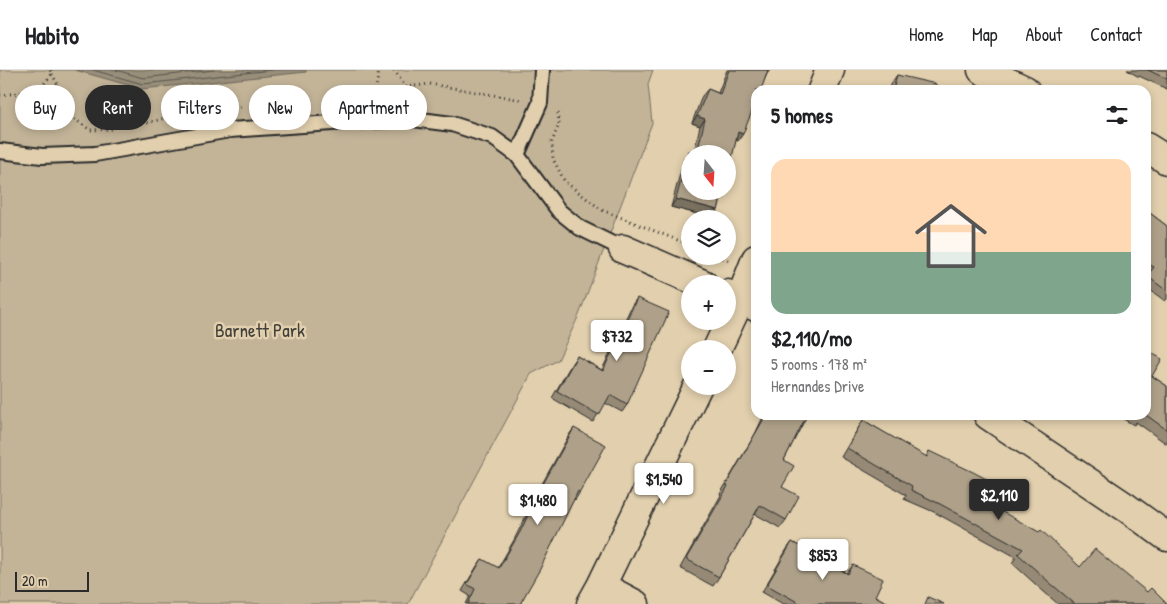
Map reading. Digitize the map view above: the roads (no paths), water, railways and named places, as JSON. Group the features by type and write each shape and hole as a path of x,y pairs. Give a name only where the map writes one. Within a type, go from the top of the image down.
{"street":[{"path":"824,85 830,70"},
{"path":"982,70 1014,85"},
{"path":"1151,150 1167,160"},
{"path":"623,249 682,275"},
{"path":"721,340 741,300 751,273"},
{"path":"635,604 596,595 694,395"},
{"path":"995,420 1167,537"}],"lane":[{"path":"518,155 540,103 542,70"},
{"path":"0,151 42,156 95,154 230,130 413,119 452,124 492,137 518,155 559,211 580,228 623,249"}],"water":[{"path":"75,70 306,70 306,72 181,85 161,85 161,87 151,88 151,85 128,85"}],"park label":[{"name":"Barnett Park","path":"260,330"}]}
